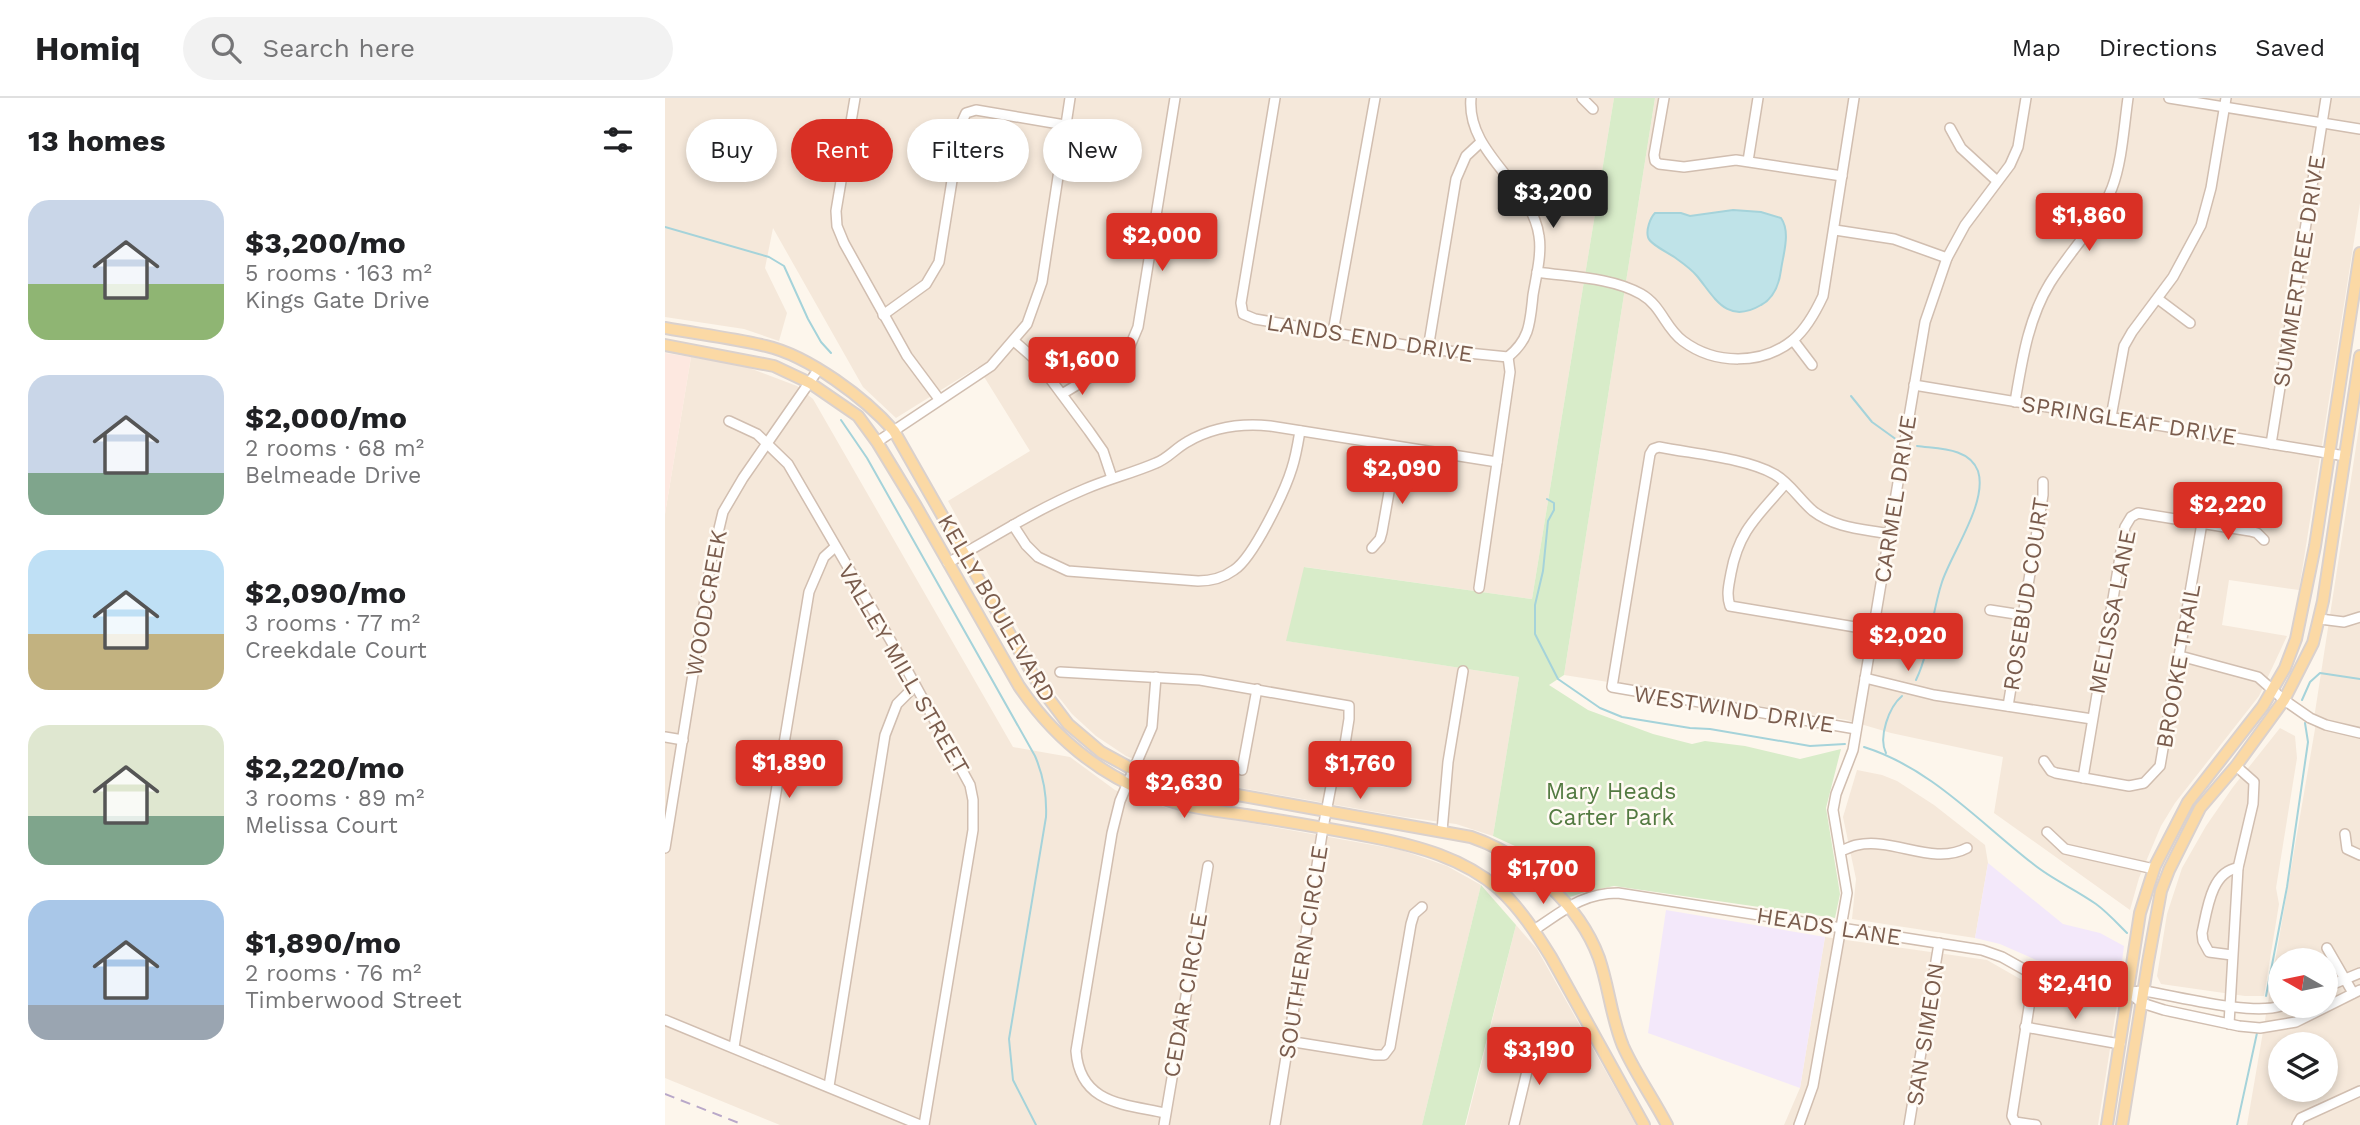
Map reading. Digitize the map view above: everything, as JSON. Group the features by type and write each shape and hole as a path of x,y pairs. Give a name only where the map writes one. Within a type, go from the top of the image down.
{"main road":[{"path":"2107,1125 2140,914 2154,869 2188,802 2250,724 2285,668 2302,615 2360,253"},
{"name":"KELLY BOULEVARD","path":"665,328 783,351 863,400 894,431 1040,687 1068,724 1101,752 1134,770 1185,788 1471,837 1504,850 1535,873 1569,906 1599,957 1613,1018 1623,1046 1664,1120"},
{"name":"KELLY BOULEVARD","path":"665,345 767,364 787,371 810,383 858,416 877,442 1035,709 1069,745 1127,784 1181,804 1418,847 1462,864 1499,889 1534,930 1644,1125"},
{"path":"2122,1125 2161,891 2169,870 2200,808 2237,765 2284,700 2302,667 2320,619 2359,366"}],"street":[{"path":"855,98 837,226 915,370 939,399"},
{"path":"1066,119 1070,98"},
{"path":"1062,394 1120,359 1131,346 1138,327 1175,98"},
{"name":"LANDS END DRIVE","path":"1276,98 1241,303 1243,314 1255,320 1428,349 1508,357"},
{"path":"1333,332 1375,98"},
{"path":"1471,98 1473,123 1481,142 1512,182 1535,220 1540,237 1528,331 1521,346 1508,357 1510,372 1479,588"},
{"path":"1582,98 1593,109"},
{"path":"1664,98 1654,155 1660,164 1684,167 1725,160 1748,161 1842,176"},
{"path":"1748,161 1758,98"},
{"path":"1537,272 1613,283 1639,293 1655,303 1668,325 1682,341 1718,357 1757,358 1793,340 1816,310 1823,296 1854,98"},
{"name":"CARMEL DRIVE","path":"1799,1125 1813,1086 1846,893 1833,810 1836,794 1853,750 1925,322 1947,258 1965,225 2010,164 2018,147 2027,98"},
{"path":"2015,402 2023,354 2035,312 2069,253 2094,224 2111,190 2128,98"},
{"path":"2169,98 2226,103 2360,129"},
{"name":"SUMMERTREE DRIVE","path":"2271,444 2326,98"},
{"path":"2111,417 2124,346 2173,277 2201,225 2211,188 2226,103"},
{"path":"883,315 926,284 939,262 961,124 966,113 976,110 1043,121"},
{"path":"1950,128 1961,148 1997,181"},
{"path":"1428,349 1456,179 1466,156 1481,142"},
{"path":"877,442 991,366 1027,324 1042,282 1057,182"},
{"path":"1835,230 1894,239 1947,258"},
{"path":"2158,299 2190,323"},
{"path":"1793,340 1812,365"},
{"path":"1014,341 1037,361 1103,451 1112,478"},
{"path":"2342,366 2359,366"},
{"name":"WOODCREEK","path":"665,848 717,533 723,512 733,493 818,370"},
{"name":"SPRINGLEAF DRIVE","path":"1914,385 2345,456"},
{"name":"VALLEY MILL STREET","path":"729,421 748,428 769,443 788,464 964,773 973,800 974,816 922,1125"},
{"path":"948,563 1013,525 1074,494 1159,463 1185,443 1221,428 1254,425 1497,462"},
{"path":"1013,525 1038,557 1068,572 1198,581 1215,579 1236,569 1249,554 1284,489 1292,468 1300,431"},
{"path":"1371,548 1380,539 1382,532 1397,447"},
{"name":"WESTWIND DRIVE","path":"1785,484 1778,475 1756,466 1659,447 1653,449 1647,468 1612,687 1856,729"},
{"name":"ROSEBUD COURT","path":"2008,706 2043,482"},
{"path":"1873,629 1730,606 1727,597 1735,549 1744,533 1785,484 1824,518 1838,525 1889,534"},
{"name":"MELISSA LANE","path":"2083,778 2127,523 2138,513 2202,523"},
{"path":"2202,523 2250,531 2257,533 2264,540"},
{"name":"BROOKE TRAIL","path":"2083,778 2125,786 2144,783 2153,776 2159,766 2202,523"},
{"path":"734,1047 809,592 824,557 835,547"},
{"path":"1990,610 2022,615"},
{"path":"2320,619 2344,622 2360,617"},
{"path":"2180,656 2258,677 2310,718 2360,733"},
{"path":"1442,831 1448,762 1463,671"},
{"path":"1060,672 1200,680 1257,689 1242,770"},
{"path":"1156,677 1152,727 1127,784 1112,833 1076,1042 1077,1060 1085,1083 1103,1098 1165,1113"},
{"path":"1865,678 1934,695 2092,719"},
{"path":"829,1087 885,735 897,704 915,686"},
{"name":"SOUTHERN CIRCLE","path":"1257,689 1349,706 1345,744 1333,776 1326,811 1275,1125"},
{"path":"665,737 683,740"},
{"path":"2044,761 2050,771 2083,778"},
{"path":"2229,1024 2238,868 2253,804 2254,782 2237,765"},
{"path":"2047,832 2065,849 2154,869"},
{"path":"2345,834 2347,849 2360,855"},
{"path":"1841,851 1857,845 1870,845 1946,855 1967,848"},
{"name":"CEDAR CIRCLE","path":"1164,1125 1208,866"},
{"path":"2232,955 2209,952 2202,933 2217,883 2222,874 2238,868"},
{"name":"HEADS LANE","path":"1534,930 1569,906 1599,893 1618,893 1982,950 2034,975 2128,992"},
{"path":"1288,1041 1384,1055 1390,1047 1411,924 1414,914 1422,907"},
{"name":"SAN SIMEON","path":"1909,1125 1939,943"},
{"path":"2128,992 2142,1003 2229,1024 2278,1027 2315,1014 2357,991 2344,979 2338,968"},
{"path":"2338,982 2360,973"},
{"path":"2034,975 2012,1116 2015,1122 2036,1125"},
{"path":"2128,992 2144,990 2231,1006 2268,1008"},
{"path":"665,1020 922,1125"},
{"path":"2025,1027 2120,1044"},
{"path":"1514,1125 1534,1042"},
{"path":"2297,1125 2301,1118 2360,1091"},
{"path":"1644,1125 1664,1120"}],"shaded area":[{"path":"665,98 1614,98 1532,599 1305,567 1287,641 1519,677 1493,836 1456,824 1184,778 1126,756 1096,736 1072,714 1050,686 948,501 1030,451 978,367 896,418 863,387 773,228 765,268 787,313 779,341 744,329 665,317"},
{"path":"1655,98 2360,98 2360,203 2299,590 2229,580 2222,625 2287,636 2259,696 2175,803 2161,826 2139,878 2130,910 1994,813 2003,757 1891,733 1847,720 1564,675"},
{"path":"665,353 691,357 665,514"},
{"path":"691,357 744,366 797,386 813,399 1013,747 1070,757 1115,790 1167,808 1401,850 1447,866 1481,885 1422,1125 780,1125 665,1078 665,514"},
{"path":"2360,421 2360,1125 2247,1125 2268,1003 2268,1018 2338,1018 2338,948 2277,948 2315,729 2315,712"},
{"path":"2280,728 2295,736 2297,758 2276,888 2279,904 2272,948 2268,948 2264,996 2245,996 2161,984 2157,976 2167,914 2182,868 2233,787"},
{"path":"1857,770 1897,781 1934,805 1985,845 1988,863 1975,938 1852,919 1856,879 1843,817"},
{"path":"1988,863 2063,924 2100,933 2124,946 2120,977 2036,960 2000,944 1975,938"},
{"path":"1666,910 1825,937 1800,1088 1648,1033"},
{"path":"1516,925 1537,949 1636,1125 1466,1125"},
{"path":"1825,937 1987,960 2022,980 2118,998 2098,1125 1784,1125 1800,1088"}],"green space":[{"name":"Mary Heads Carter Park","path":"1614,98 1655,98 1564,675 1549,685 1588,710 1653,734 1692,744 1705,741 1745,746 1800,759 1841,749 1826,808 1840,894 1835,918 1614,886 1567,898 1520,859 1521,852 1515,846 1493,836 1519,677 1286,641 1304,567 1532,599"},
{"path":"1481,885 1516,925 1465,1125 1422,1125"}],"water":[{"path":"1733,210 1761,212 1781,218 1786,237 1780,276 1773,295 1761,305 1739,312 1716,300 1693,272 1652,243 1648,234 1649,224 1655,213 1681,213 1690,216"}],"waterway":[{"path":"665,227 769,257 784,266 808,319 821,342 831,353"},
{"path":"1851,396 1872,422 1897,440"},
{"path":"841,420 867,458 1041,771 1046,817 1009,1039 1013,1080 1036,1125"},
{"path":"1916,680 1925,656 1942,582 1974,512 1980,483 1978,471 1967,457 1943,449 1917,446"},
{"path":"1547,499 1554,503 1554,510 1548,521 1543,571 1535,605 1535,634 1558,679 1600,708 1622,717 1810,746 1845,744"},
{"path":"2302,700 2310,682 2320,673 2360,679"},
{"path":"1886,753 1883,739 1886,723 1893,707 1902,696"},
{"path":"2266,996 2287,887 2308,742 2305,723"},
{"path":"1864,747 1888,756 1932,782 2039,869 2100,907 2127,933"},
{"path":"2237,1125 2257,1033"}],"railway":[{"path":"665,1094 744,1125"}]}
